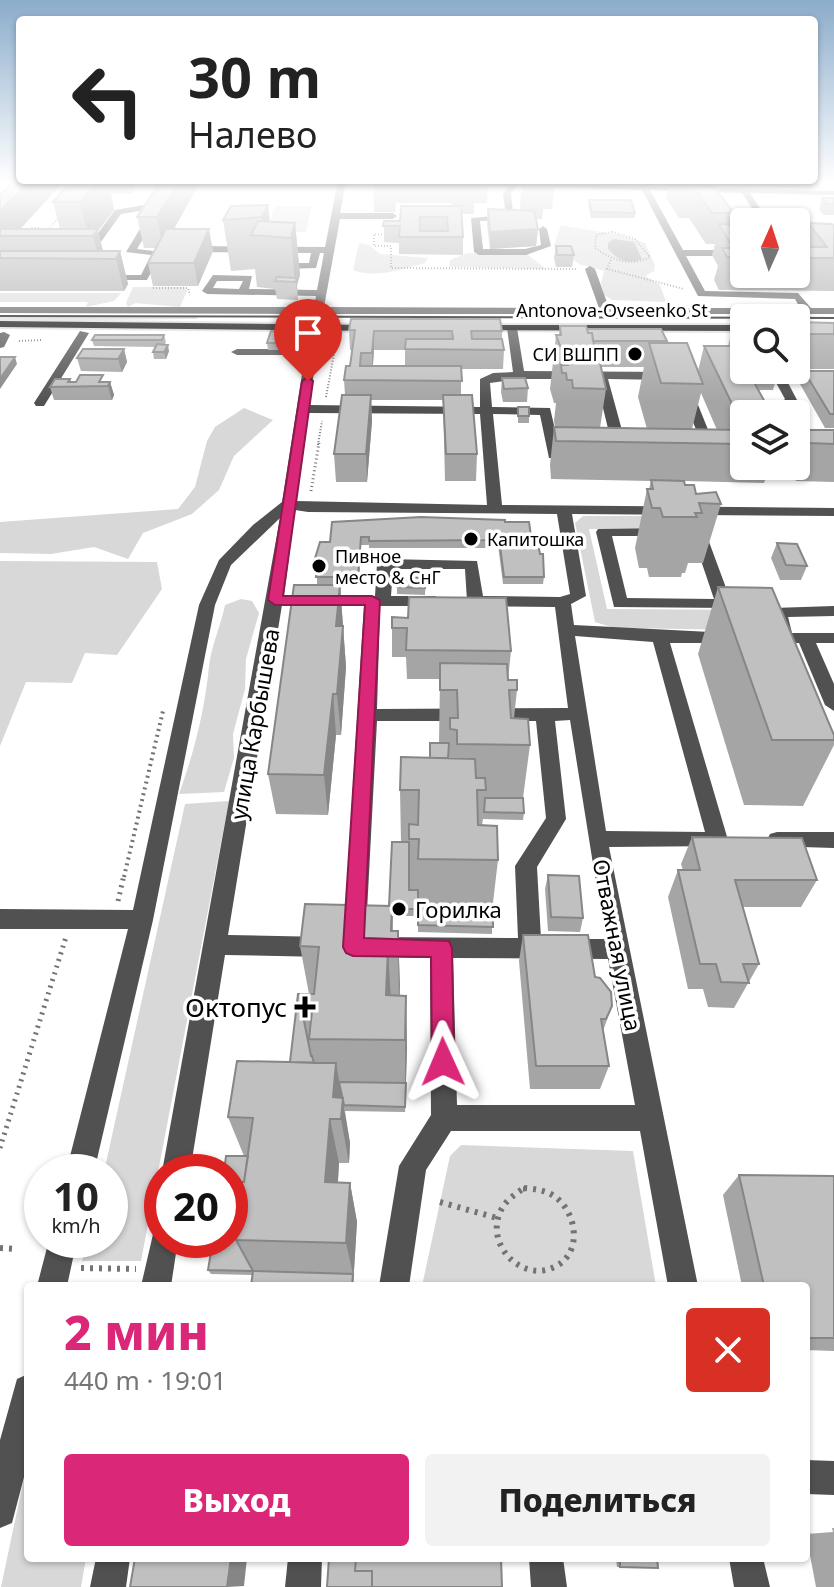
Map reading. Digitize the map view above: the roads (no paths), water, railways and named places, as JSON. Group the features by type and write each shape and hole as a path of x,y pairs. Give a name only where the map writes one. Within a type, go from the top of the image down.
{"main road":[{"path":"1,335 145,328"},
{"path":"1,335 145,328 388,328"},
{"name":"Antonova-Ovseenko St","path":"465,328 730,328"}],"street":[{"path":"96,278 144,278 155,255"},
{"path":"223,255 207,291 321,293"},
{"path":"285,255 282,266 313,266"},
{"path":"306,292 319,255"},
{"name":"улица Карбышева","path":"179,1154 275,600 299,506 305,409 321,293 322,255"},
{"path":"681,255 702,294 798,296 803,304"},
{"path":"590,269 605,310"},
{"path":"407,310 408,296"},
{"path":"0,310 730,310"},
{"path":"829,311 834,326"},
{"path":"512,328 519,375"},
{"path":"40,403 84,333"},
{"path":"237,352 311,352"},
{"path":"469,382 519,375 544,393 554,455 586,455"},
{"path":"305,409 486,410 601,376 680,376 703,432"},
{"path":"601,376 619,445"},
{"path":"722,376 730,376"},
{"path":"810,376 834,376"},
{"path":"484,382 495,510"},
{"path":"602,456 633,456"},
{"path":"84,1154 142,920 207,605 224,563 258,528 299,506 832,516"},
{"path":"275,600 562,602 578,596 564,511"},
{"path":"691,512 699,532 724,604 620,603 603,532 699,532"},
{"path":"353,947 368,715 378,600 385,564 472,564 475,601"},
{"name":"Отважная улица","path":"562,602 597,839 682,1282"},
{"path":"788,646 779,612 834,611"},
{"path":"566,630 788,646 805,638 834,638"},
{"path":"597,839 725,840 660,637"},
{"path":"805,638 834,705"},
{"path":"530,948 526,866 556,819 545,714"},
{"path":"368,715 578,714"},
{"path":"762,840 834,840"},
{"path":"0,919 142,920"},
{"path":"217,945 620,949"},
{"path":"395,1282 413,1166 444,1118 441,948"},
{"path":"444,1118 651,1118"},
{"path":"53,1282 59,1258"},
{"path":"147,1278 156,1258"},
{"path":"0,1511 24,1407"},
{"path":"810,1477 834,1478"},
{"path":"108,1587 112,1562"},
{"path":"303,1587 305,1562"},
{"path":"546,1562 549,1587"},
{"path":"747,1562 752,1587"}],"tram line":[{"path":"0,316 834,318"}],"place":[{"name":"СИ ВШПП","path":"635,354"},
{"name":"Капитошка","path":"471,539"},
{"name":"Пивное место & СнГ","path":"319,566"},
{"name":"Горилка","path":"399,909"},
{"name":"Октопус","path":"305,1007"}]}
